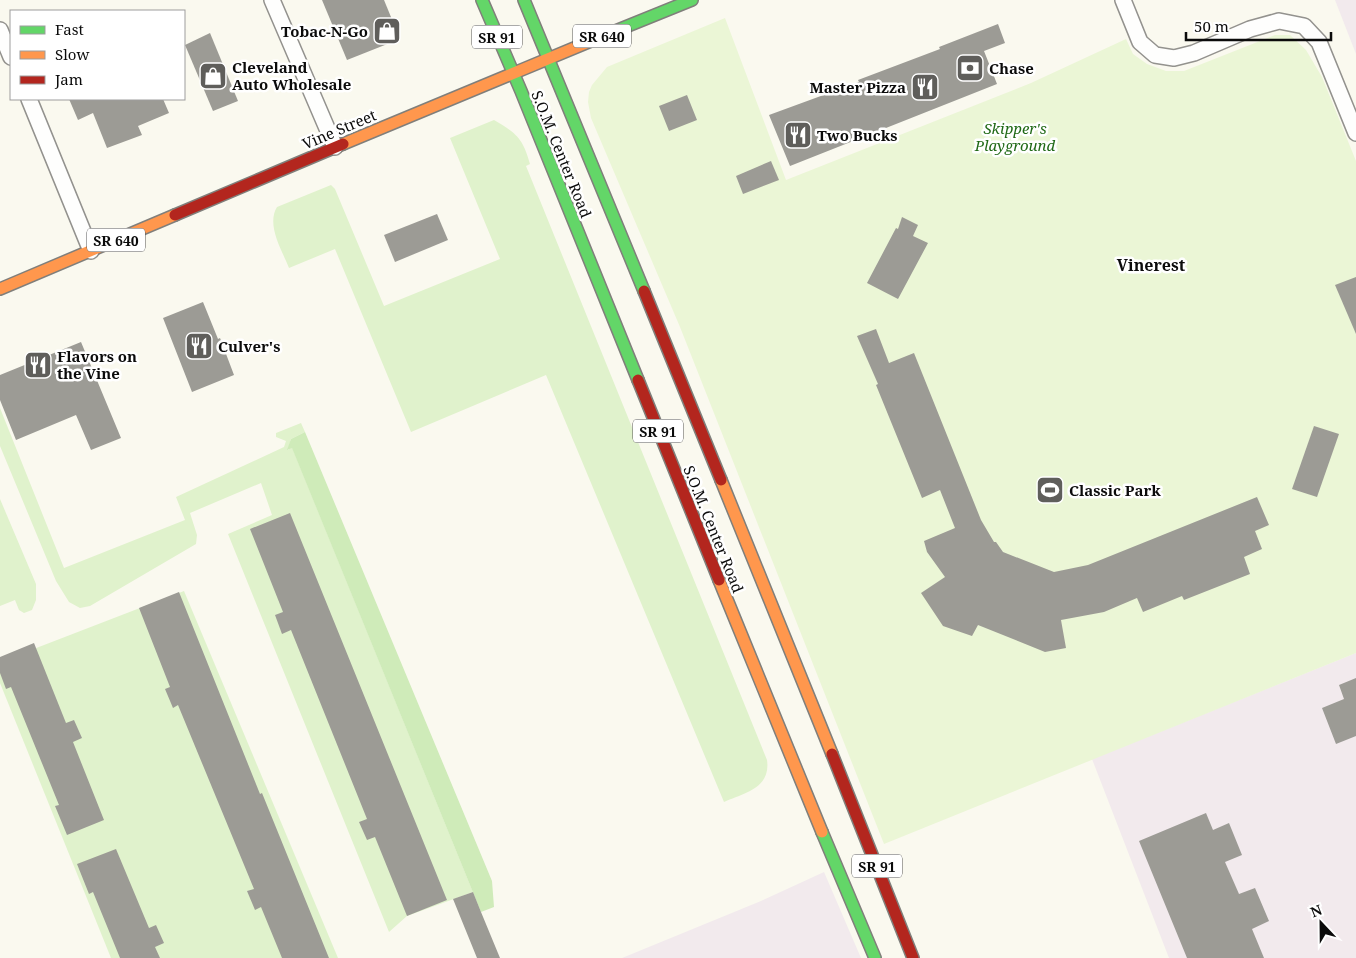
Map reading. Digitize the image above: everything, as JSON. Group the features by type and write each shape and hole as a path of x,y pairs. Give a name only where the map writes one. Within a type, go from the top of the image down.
{"main road":[{"name":"S.O.M. Center Road","path":"482,0 804,789 875,958"},
{"name":"S.O.M. Center Road","path":"524,0 792,652 913,958"},
{"name":"Vine Street","path":"0,288 548,58 692,0"}],"street":[{"path":"272,0 335,147"},
{"path":"1123,0 1140,42 1155,55 1174,58 1194,53 1250,29 1279,21 1304,26 1319,42 1356,133"},
{"path":"0,30 10,55"},
{"path":"29,100 91,251"}],"shaded area":[{"path":"1335,0 1356,0 1356,54"},
{"path":"1356,653 1356,958 1169,958 1092,759"},
{"path":"824,872 861,958 622,958 761,901"}],"green space":[{"name":"Classic Park","path":"725,18 786,180 1031,83 1126,39 1133,54 1147,64 1166,71 1184,71 1275,35 1290,35 1306,50 1322,77 1356,161 1356,653 884,844 680,327 591,118 588,102 589,92 592,85 607,67"},
{"path":"494,120 518,137 525,148 530,164 526,166 767,760 765,777 761,783 748,792 724,802 546,375 411,432 335,249 289,268 276,238 273,222 277,207 331,185 335,189 384,306 500,259 450,138"},
{"path":"0,408 64,568 185,520 176,497 284,447 286,441 276,437 276,433 301,423 305,432 291,439 288,450 292,447 473,892 407,916 389,932 228,534 272,515 261,483 190,513 197,535 196,544 90,606 80,608 69,602 56,581 0,446"},
{"path":"305,432 492,881 494,907 481,912 292,448 287,450 291,439"},
{"path":"0,499 36,584 36,600 32,610 24,613 19,610 15,600 0,606"},
{"path":"184,591 338,958 111,958 0,683 0,662"}],"building":[{"path":"322,0 384,0 400,39 347,60"},
{"path":"998,24 1005,43 984,51 997,84 790,166 769,115 859,82 858,80 940,49 939,47"},
{"path":"210,33 238,101 213,111 185,45"},
{"path":"687,95 697,120 669,131 659,106"},
{"path":"69,100 163,100 169,113 138,126 142,135 107,148 93,113 78,120"},
{"path":"771,161 779,180 743,194 736,176"},
{"path":"437,214 448,240 395,262 384,235"},
{"path":"902,217 918,225 913,236 928,243 898,299 867,283 896,228 898,229"},
{"path":"1356,277 1356,334 1335,285"},
{"name":"Culver's","path":"203,302 218,339 220,338 234,375 192,392 163,318"},
{"path":"876,329 889,363 914,353 981,520 994,542 1003,552 1054,572 1088,565 1257,497 1269,525 1255,531 1262,549 1244,557 1250,574 1184,600 1182,596 1143,612 1137,598 1104,612 1061,620 1066,648 1045,652 978,625 972,636 943,626 921,593 945,577 927,552 924,541 955,528 940,490 922,498 876,385 878,384 857,336"},
{"path":"81,342 121,438 91,450 76,415 16,440 0,400 0,375"},
{"path":"1314,426 1339,434 1317,497 1292,489"},
{"path":"290,513 447,900 407,916 375,837 367,840 359,822 367,819 291,630 282,634 275,615 283,612 250,529"},
{"path":"179,592 260,794 262,793 329,958 282,958 261,907 255,910 247,891 254,889 178,705 173,708 165,689 170,687 139,608"},
{"path":"34,643 66,723 74,720 82,738 73,742 104,820 67,835 55,806 59,805 11,687 6,689 0,673 0,657"},
{"path":"1356,678 1356,736 1336,744 1322,708 1344,699 1339,685"},
{"path":"1206,813 1213,830 1229,823 1242,855 1225,862 1239,894 1255,888 1269,921 1252,929 1264,958 1187,958 1139,841"},
{"path":"116,849 149,928 156,925 164,943 155,947 160,958 120,958 93,892 89,894 77,864"},
{"path":"473,892 500,958 477,958 453,899"}],"traffic: fast":[{"path":"482,0 521,91 638,380"},
{"path":"524,0 644,291"},
{"path":"603,36 692,0"},
{"path":"822,832 875,958"}],"traffic: slow":[{"path":"343,144 603,36"},
{"path":"0,289 175,215"},
{"path":"721,480 832,754"},
{"path":"719,580 822,832"}],"traffic: jam":[{"path":"175,215 343,144"},
{"path":"644,291 721,480"},
{"path":"638,380 719,580"},
{"path":"832,754 913,958"}],"place":[{"name":"Tobac-N-Go","path":"387,31"},
{"name":"Chase","path":"970,68"},
{"name":"Cleveland Auto Wholesale","path":"213,76"},
{"name":"Master Pizza","path":"925,87"},
{"name":"Two Bucks","path":"798,135"},
{"name":"Culver's","path":"199,346"},
{"name":"Flavors on the Vine","path":"38,365"},
{"name":"Classic Park","path":"1050,490"}],"district":[{"name":"Vinerest","path":"1151,265"}],"park label":[{"name":"Skipper's Playground","path":"1015,136"}]}
